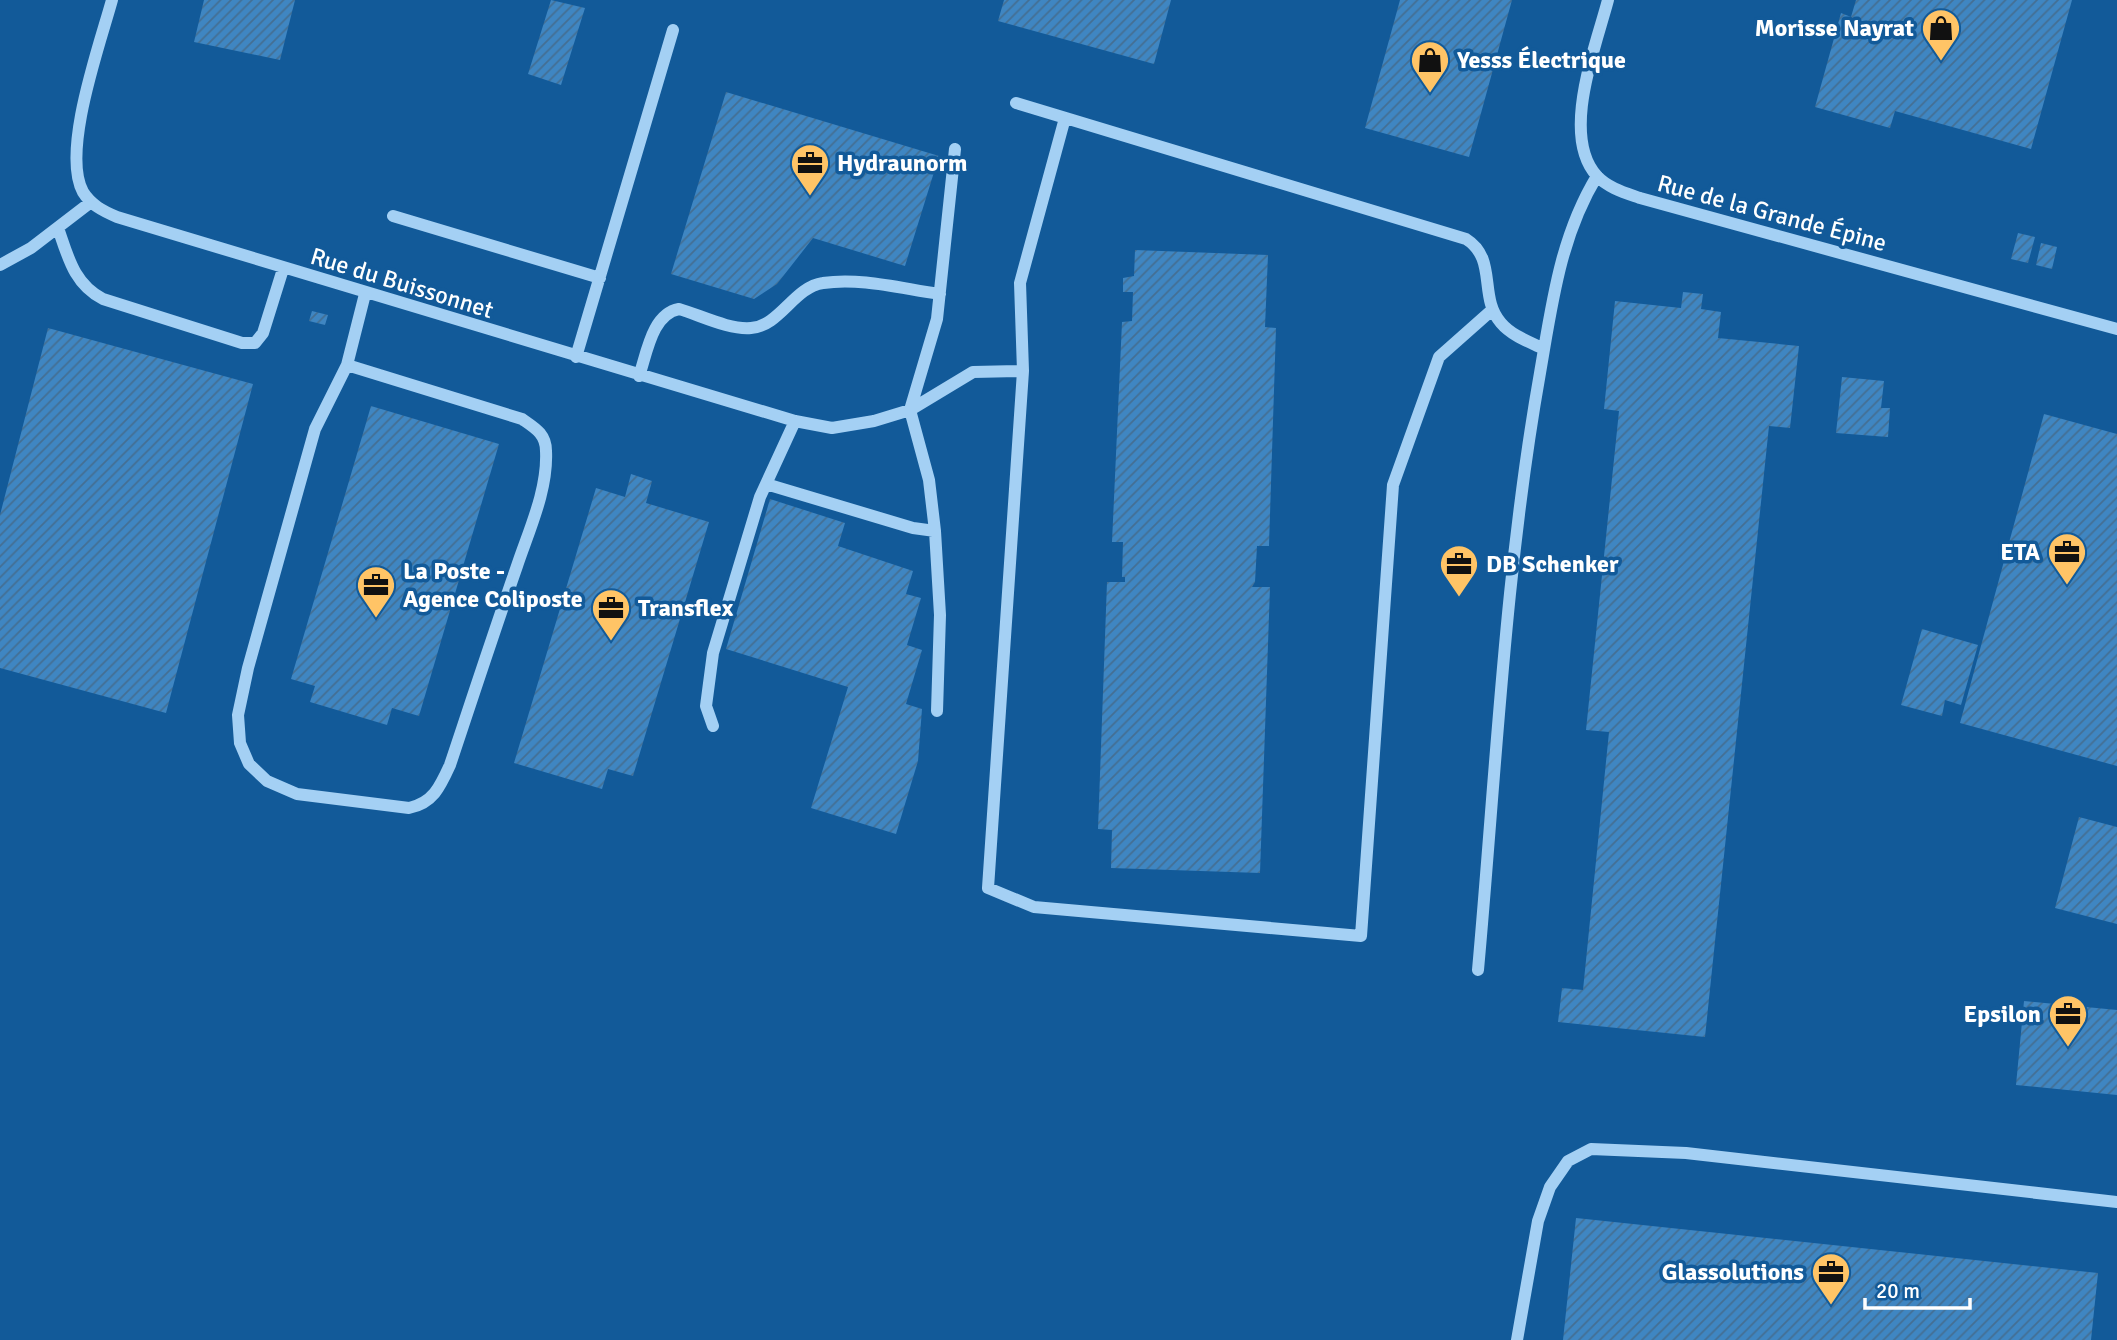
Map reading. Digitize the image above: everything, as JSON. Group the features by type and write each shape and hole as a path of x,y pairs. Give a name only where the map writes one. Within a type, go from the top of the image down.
{"street":[{"path":"1,265 58,228 91,202 78,178 78,129 112,0"},
{"path":"1478,970 1522,474 1556,276 1572,222 1597,176 1581,138 1581,110 1608,0"},
{"path":"576,357 673,30"},
{"path":"1016,103 1466,239 1478,246 1483,255 1492,310 1501,324 1517,336 1544,349"},
{"path":"1065,118 1020,283 1023,371 988,888 1034,907 1361,936 1392,485 1439,357 1492,310"},
{"path":"937,711 940,615 935,531 929,480 910,410 937,319 955,149"},
{"name":"Rue de la Grande Épine","path":"1597,176 1613,188 1640,198 2117,329"},
{"name":"Rue du Buissonnet","path":"91,202 117,217 283,269 639,376 795,421 832,428 874,421 910,410 973,372 1023,371"},
{"path":"393,216 600,278"},
{"path":"58,228 71,265 88,291 103,299 242,343 256,343 263,332 283,269"},
{"path":"639,376 654,332 662,317 670,311 679,309 751,328 766,324 796,297 820,283 848,282 940,294"},
{"path":"347,365 522,419 538,429 544,438 547,451 544,478 531,522 450,765 438,791 424,805 409,808 297,794 267,781 249,764 240,743 238,715 251,655 315,429 347,365 365,294"},
{"path":"713,726 706,706 713,653 766,484 795,421"},
{"path":"766,484 914,528 935,531"},
{"path":"1517,1340 1538,1221 1550,1186 1568,1161 1591,1149 1686,1153 2117,1202"}],"building":[{"path":"204,0 295,0 280,60 194,42"},
{"path":"551,0 585,8 561,85 528,74"},
{"path":"1004,0 1171,0 1154,64 998,21"},
{"name":"Yesss Électrique","path":"1400,0 1512,0 1469,157 1365,128"},
{"name":"Morisse Nayrat","path":"1856,0 2072,0 2031,149 1895,111 1890,128 1815,107 1841,13 1851,17"},
{"name":"Hydraunorm","path":"726,92 939,156 905,266 813,238 777,284 754,299 671,274"},
{"path":"2018,233 2035,237 2028,263 2011,259"},
{"path":"2041,243 2057,247 2052,269 2036,265"},
{"path":"1135,250 1268,255 1265,327 1276,328 1269,546 1257,546 1255,582 1252,587 1270,587 1260,873 1111,868 1112,830 1098,829 1107,582 1125,582 1125,577 1122,577 1123,542 1112,542 1122,322 1132,321 1133,292 1123,292 1123,278 1134,276"},
{"path":"1683,292 1703,294 1701,309 1721,312 1718,338 1799,346 1790,428 1769,426 1705,1037 1558,1022 1562,988 1583,990 1609,732 1586,730 1619,411 1604,409 1615,301 1681,308"},
{"path":"312,311 328,315 325,325 309,321"},
{"path":"48,328 253,384 166,713 0,668 0,515"},
{"path":"1842,377 1884,381 1881,408 1890,408 1888,437 1836,433"},
{"name":"La Poste - Agence Coliposte","path":"371,406 499,444 419,716 392,708 387,725 310,702 315,686 291,679"},
{"path":"2044,414 2117,434 2117,766 1960,723"},
{"name":"Transflex","path":"631,474 652,481 646,503 709,522 633,776 608,769 602,789 514,763 596,488 625,497"},
{"path":"770,499 845,523 838,546 913,571 906,594 921,598 907,645 922,650 906,704 922,709 918,761 896,834 811,808 848,687 726,649"},
{"path":"1922,629 1978,645 1961,705 1945,700 1942,716 1901,705"},
{"path":"2079,817 2117,827 2117,924 2055,908"},
{"name":"Epsilon","path":"2024,1001 2117,1010 2117,1095 2016,1085"},
{"name":"Glassolutions","path":"1576,1218 2098,1273 2091,1340 1563,1340"}],"place":[{"name":"Morisse Nayrat","path":"1941,62"},
{"name":"Yesss Électrique","path":"1430,94"},
{"name":"Hydraunorm","path":"810,197"},
{"name":"ETA","path":"2067,586"},
{"name":"DB Schenker","path":"1459,598"},
{"name":"La Poste - Agence Coliposte","path":"376,619"},
{"name":"Transflex","path":"611,642"},
{"name":"Epsilon","path":"2068,1048"},
{"name":"Glassolutions","path":"1831,1306"}]}
